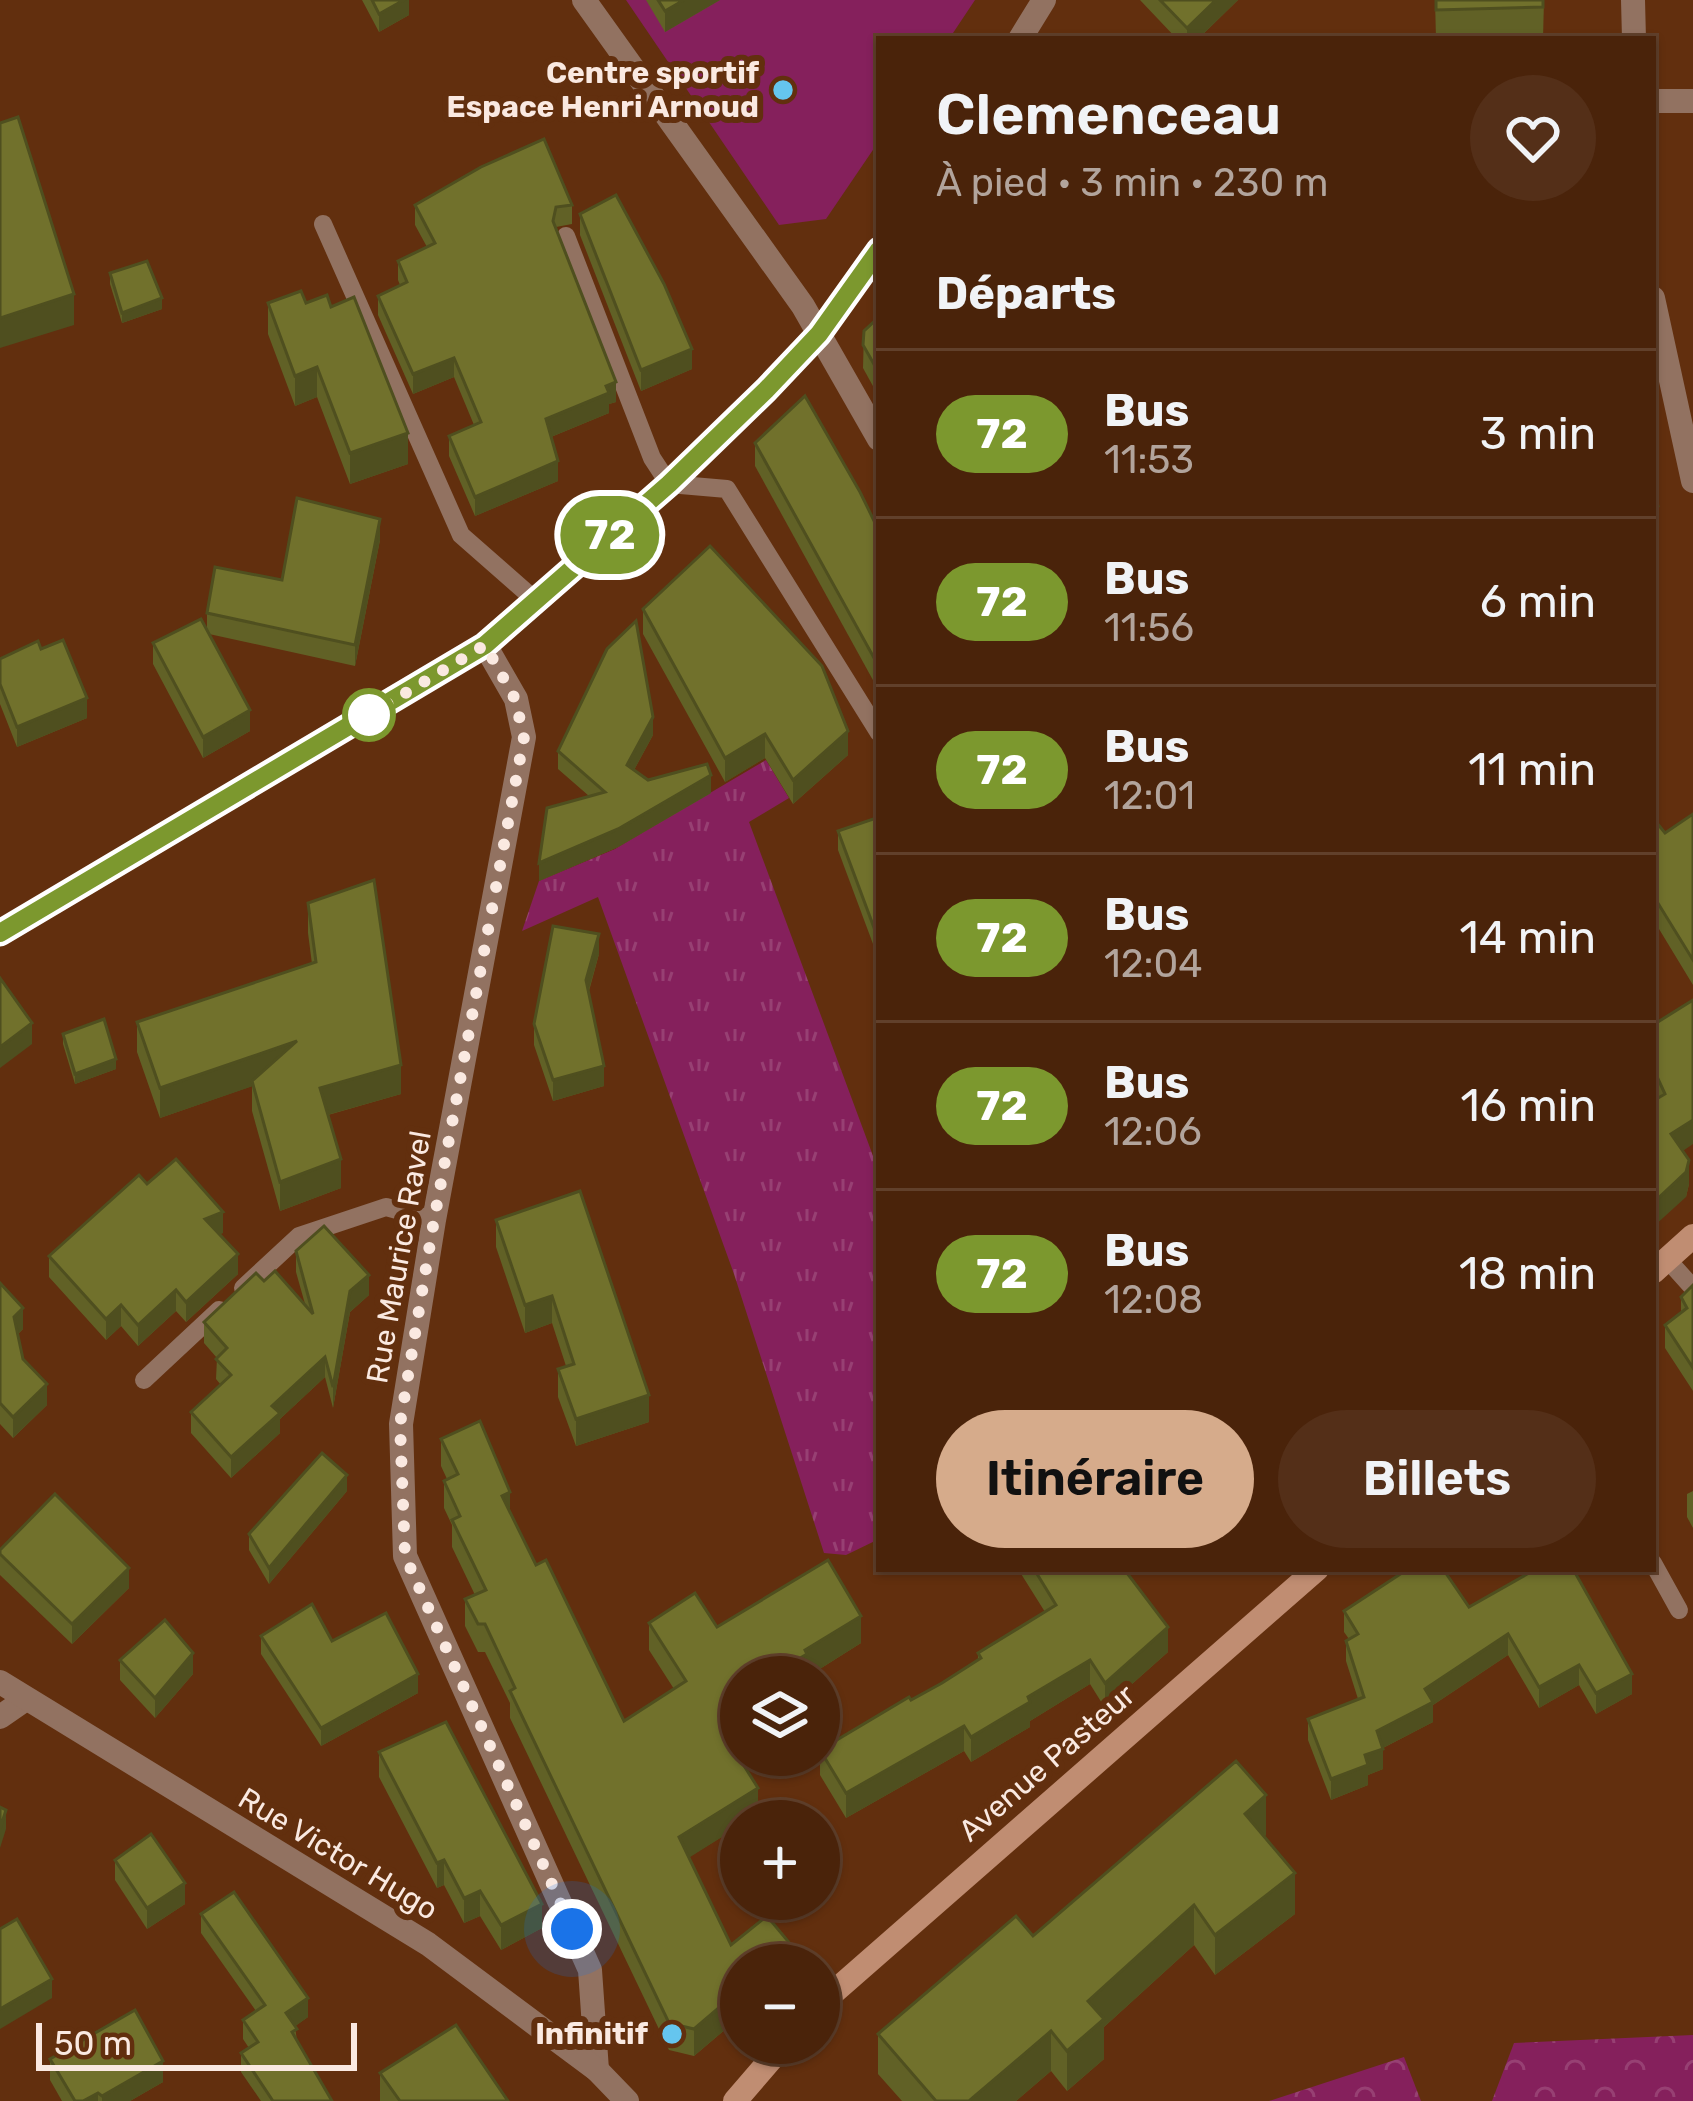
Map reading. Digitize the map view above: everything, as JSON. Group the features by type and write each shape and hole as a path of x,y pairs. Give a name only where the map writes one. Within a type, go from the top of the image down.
{"main road":[{"path":"1660,1266 1693,1235"},
{"name":"Avenue Pasteur","path":"840,1987 1314,1572"},
{"path":"735,2101 767,2064"}],"street":[{"path":"584,0 819,334 876,434"},
{"path":"1022,36 1044,0"},
{"path":"1634,0 1634,36"},
{"path":"1656,101 1693,101"},
{"path":"0,933 485,645 669,484 819,334 876,262"},
{"path":"1656,312 1693,481"},
{"name":"Rue Maurice Ravel","path":"485,645 515,699 524,737 400,1424 405,1556 590,1970 597,2070"},
{"name":"Rue Victor Hugo","path":"0,1682 428,1944 597,2070 627,2101"},
{"path":"0,1718 26,1699"}],"lane":[{"path":"323,224 461,535 535,601"},
{"path":"566,236 652,458 669,484 727,489 876,728"},
{"path":"144,1380 299,1236 386,1207 434,1220"},
{"path":"1660,1266 1693,1288"},
{"path":"1656,1568 1679,1610"}],"green space":[{"name":"Centre sportif Espace Henri Arnoud","path":"626,0 975,0 951,36 876,36 876,145 826,219 779,225"},
{"path":"766,760 789,798 749,822 876,1164 876,1540 846,1555 824,1553 734,1274 598,897 522,931 539,881 615,849"},
{"path":"1693,2035 1693,2101 1492,2101 1514,2043"},
{"path":"1404,2057 1421,2101 1269,2101"}],"building":[{"path":"372,0 404,0 379,14"},
{"path":"658,0 684,0 665,11"},
{"path":"1160,0 1216,0 1187,28"},
{"path":"1436,0 1543,0 1543,7 1436,10"},
{"path":"18,117 74,294 0,318 0,123"},
{"path":"544,139 572,205 556,207 553,221 616,382 606,386 609,393 546,419 558,461 475,497 449,436 481,422 454,358 413,374 378,296 407,282 398,261 435,243 415,205 481,167"},
{"path":"616,195 664,284 692,349 641,370 580,214"},
{"path":"147,261 162,298 122,313 110,273"},
{"path":"301,291 306,303 327,295 331,307 354,297 408,433 350,453 317,367 295,376 268,303"},
{"path":"876,320 876,368 863,345 864,331"},
{"path":"805,396 876,525 876,662 755,443"},
{"path":"297,498 380,519 355,645 207,613 215,567 282,580"},
{"path":"710,546 822,666 848,731 793,780 765,734 725,758 643,609"},
{"path":"201,619 250,710 203,737 153,643"},
{"path":"636,621 653,717 627,765 648,780 707,764 711,775 618,829 539,863 547,808 605,792 558,751 607,649"},
{"path":"63,640 87,698 17,727 0,684 0,659 38,641 41,649"},
{"path":"1693,814 1693,960 1656,900 1656,822 1665,833"},
{"path":"876,818 876,933 838,831"},
{"path":"374,880 401,1065 320,1088 341,1159 280,1182 252,1081 297,1041 160,1088 137,1022 316,962 308,903"},
{"path":"553,926 599,934 586,980 604,1066 553,1080 534,1024"},
{"path":"0,978 32,1023 0,1047"},
{"path":"1693,1000 1693,1120 1671,1134 1689,1160 1686,1172 1656,1200 1656,1099 1665,1094 1656,1074 1656,1023"},
{"path":"104,1019 116,1059 75,1074 63,1034"},
{"path":"176,1159 223,1212 205,1219 238,1254 186,1302 176,1290 138,1325 121,1305 106,1319 49,1256 139,1175 147,1184"},
{"path":"580,1191 649,1395 576,1419 558,1369 574,1364 552,1296 525,1305 496,1220"},
{"path":"324,1226 369,1275 350,1291 333,1387 325,1357 272,1406 280,1413 231,1457 191,1412 231,1375 216,1359 227,1348 204,1322 256,1273 264,1281 275,1271 313,1314 296,1251"},
{"path":"0,1283 23,1308 14,1317 23,1359 47,1384 13,1417 0,1403"},
{"path":"1693,1285 1693,1368 1665,1325 1687,1308 1681,1297"},
{"path":"480,1421 510,1492 502,1496 536,1565 546,1560 624,1721 686,1681 649,1623 695,1593 717,1627 828,1560 861,1616 805,1650 804,1656 720,1656 720,1776 750,1776 758,1788 739,1800 720,1800 720,1812 679,1837 731,1944 720,1944 720,2007 694,2029 669,2023 510,1691 515,1688 485,1624 478,1624 465,1599 486,1590 452,1520 460,1516 444,1481 458,1474 441,1439"},
{"path":"322,1453 347,1475 269,1568 249,1534"},
{"path":"55,1494 129,1568 72,1624 0,1554"},
{"path":"1036,1572 1126,1572 1168,1627 1105,1683 1090,1660 971,1737 964,1726 846,1793 836,1776 840,1776 840,1738 942,1683 981,1658 978,1653 1056,1605"},
{"path":"1403,1572 1445,1572 1469,1607 1531,1572 1575,1572 1632,1674 1596,1693 1579,1665 1539,1687 1508,1634 1425,1689 1433,1702 1377,1731 1383,1749 1365,1755 1368,1765 1331,1779 1308,1719 1364,1697 1346,1641 1358,1634 1344,1611"},
{"path":"312,1604 332,1641 386,1613 418,1674 321,1728 261,1636"},
{"path":"165,1620 193,1653 155,1698 120,1660"},
{"path":"446,1722 542,1904 501,1925 480,1891 464,1898 444,1860 437,1863 379,1752"},
{"path":"1236,1761 1266,1795 1245,1814 1295,1873 1215,1935 1194,1905 1088,2001 1104,2019 1067,2051 1051,2031 969,2101 936,2101 878,2034 1016,1916 1033,1936"},
{"path":"151,1834 185,1883 147,1908 115,1860"},
{"path":"234,1892 308,1998 286,2013 332,2101 273,2101 241,2053 258,2042 243,2020 265,2005 201,1914"},
{"path":"17,1919 52,1979 0,2009 0,1929"},
{"path":"762,1920 770,1920 790,1944 732,1944"},
{"path":"135,2010 163,2061 102,2096 98,2093 75,2101 50,2059"},
{"path":"456,2025 508,2101 400,2101 380,2073"}],"bus line":[{"name":"72","path":"0,933 485,645 669,484 766,390 819,334 876,254"}],"place":[{"name":"Centre sportif Espace Henri Arnoud","path":"783,90"},
{"name":"Infinitif","path":"672,2034"}],"route":[{"path":"369,715 485,645 515,699 524,737 400,1424 405,1556 572,1929"}]}
